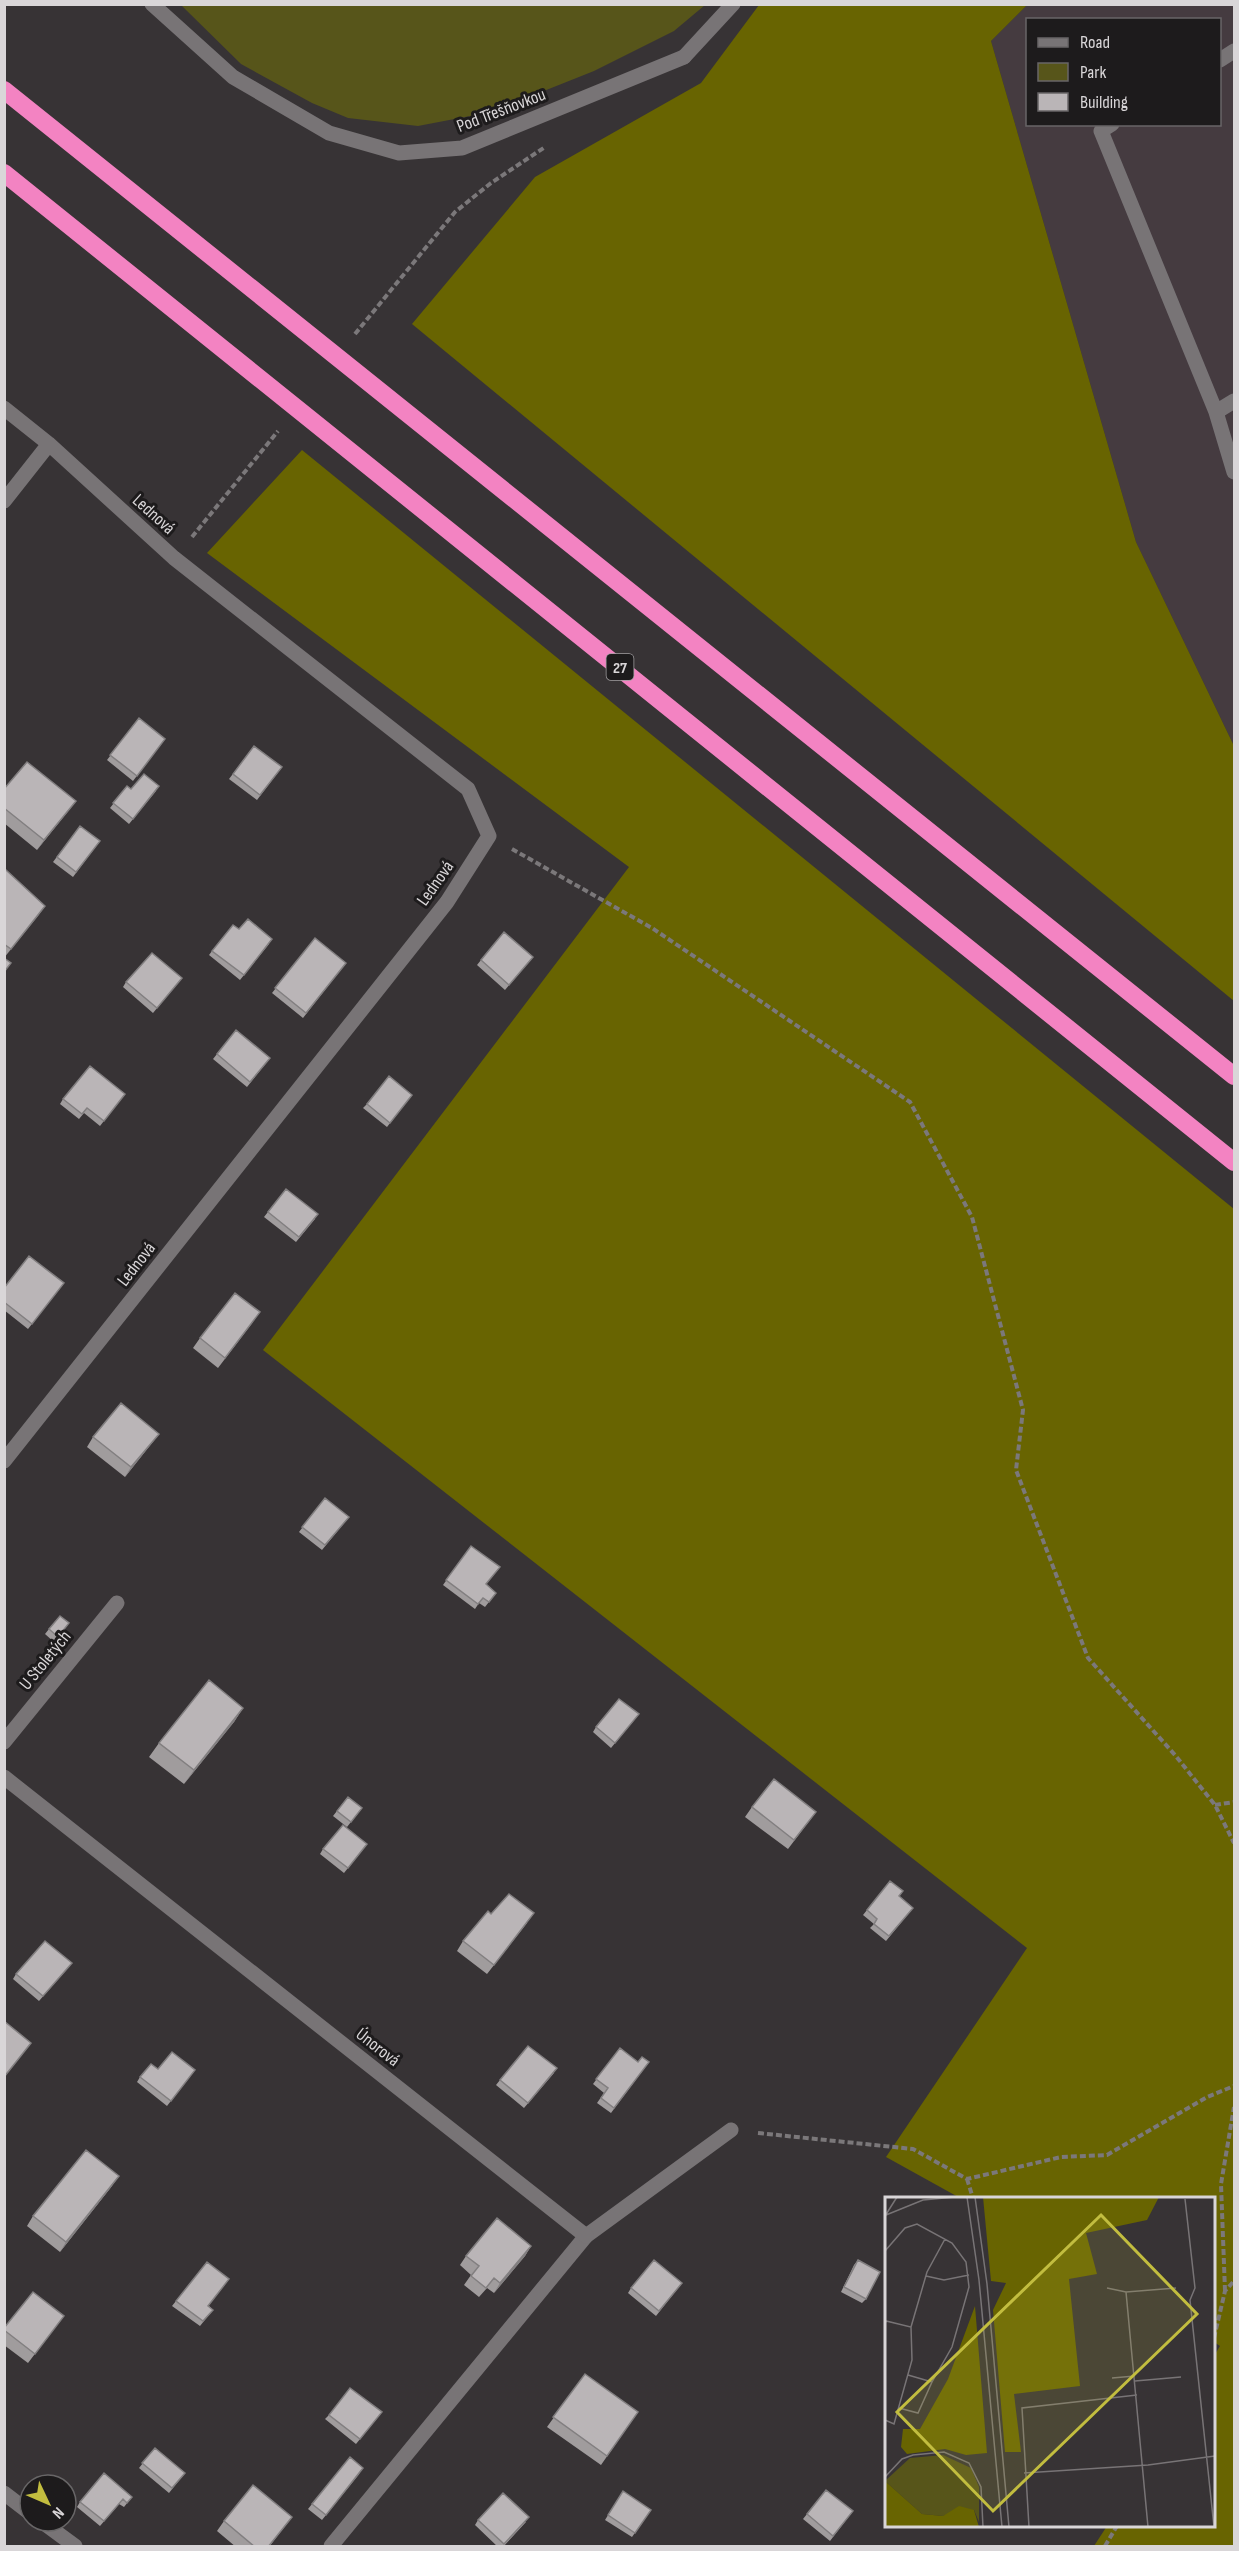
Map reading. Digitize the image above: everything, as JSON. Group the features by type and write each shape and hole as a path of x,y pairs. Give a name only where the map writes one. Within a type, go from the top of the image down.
{"highway":[{"path":"4,90 1234,1076"},
{"name":"27","path":"4,173 1234,1162"}],"street":[{"name":"Pod Třešňovkou","path":"152,4 233,77 329,133 399,153 462,148 684,57 733,4"},
{"path":"1221,59 1234,51"},
{"path":"1109,126 1101,131 1216,412 1234,472"},
{"path":"1216,412 1234,401"},
{"name":"Lednová","path":"4,408 49,444 174,558 468,789 489,836 447,902 4,1461"},
{"path":"4,501 49,444"},
{"name":"U Stoletých","path":"4,1742 117,1603"},
{"name":"Únorová","path":"4,1777 586,2236"},
{"path":"331,2547 586,2236 731,2130"},
{"path":"4,2493 18,2504"},
{"path":"57,2533 75,2547"}],"path":[{"path":"405,272 455,212 491,183 548,146"},
{"path":"174,558 230,492"},
{"path":"489,836 652,928 910,1102 972,1217 1023,1410 1017,1470 1088,1658 1175,1755 1215,1805 1234,1844"},
{"path":"1215,1805 1234,1802"},
{"path":"731,2130 913,2149 967,2179 1061,2157 1107,2156 1207,2097 1234,2085"},
{"path":"1215,2333 1225,2291 1221,2184 1234,2107"},
{"path":"967,2179 972,2197"},
{"path":"1225,2291 1234,2281"},
{"path":"1104,2547 1116,2527"}],"shaded area":[{"path":"759,5 1027,5 991,41 1136,542 1234,746 1234,1001 412,324 535,177 701,83"},
{"path":"1027,5 1234,5 1234,746 1136,542 991,41"},
{"path":"302,450 1234,1209 1234,2546 1094,2546 1106,2527 1215,2527 1215,2354 1220,2346 1215,2343 1215,2197 958,2197 886,2157 1027,1948 263,1350 629,867 207,553"}],"green space":[{"path":"181,5 705,5 674,31 594,71 491,112 418,126 348,118 312,103 241,64"}],"building":[{"path":"139,718 165,739 137,776 110,755"},
{"path":"254,746 282,767 260,795 233,774"},
{"path":"27,762 76,801 44,840 4,808 4,789"},
{"path":"144,774 159,786 133,819 113,803 127,786 131,789"},
{"path":"80,826 100,841 76,872 57,857"},
{"path":"6,870 45,906 11,949 4,944 4,872"},
{"path":"248,919 272,939 244,975 212,951 233,925 239,929"},
{"path":"504,932 533,957 509,985 481,960"},
{"path":"315,938 346,963 306,1013 275,988"},
{"path":"152,953 182,978 157,1008 126,982"},
{"path":"4,958 11,963 4,972"},
{"path":"236,1030 270,1058 250,1082 217,1054"},
{"path":"90,1066 125,1094 104,1121 87,1108 82,1114 63,1099"},
{"path":"389,1076 412,1095 390,1123 367,1104"},
{"path":"286,1189 318,1214 299,1237 268,1212"},
{"path":"29,1256 64,1283 32,1324 4,1302 4,1288"},
{"path":"235,1293 260,1312 225,1358 200,1338"},
{"path":"121,1403 159,1434 131,1467 93,1437"},
{"path":"325,1498 349,1517 325,1545 302,1527"},
{"path":"471,1546 500,1567 486,1584 496,1593 489,1602 483,1598 478,1604 446,1580"},
{"path":"60,1616 69,1623 58,1637 49,1629"},
{"path":"209,1680 243,1708 194,1770 159,1743"},
{"path":"619,1699 639,1714 615,1743 596,1727"},
{"path":"774,1779 816,1812 794,1840 752,1807"},
{"path":"348,1797 362,1808 351,1822 337,1811"},
{"path":"343,1825 367,1844 348,1868 323,1849"},
{"path":"890,1881 903,1891 899,1896 913,1908 889,1936 874,1924 877,1919 867,1910"},
{"path":"509,1894 534,1913 494,1965 463,1941 488,1911 491,1914"},
{"path":"45,1941 72,1963 43,1996 16,1974"},
{"path":"4,2021 31,2043 4,2077"},
{"path":"528,2046 557,2068 528,2103 500,2080"},
{"path":"620,2048 638,2062 642,2057 649,2062 614,2108 601,2098 608,2088 596,2079"},
{"path":"172,2052 195,2070 171,2101 140,2077 151,2064 158,2069"},
{"path":"86,2150 119,2176 66,2242 33,2216"},
{"path":"497,2218 531,2246 500,2283 494,2278 486,2288 471,2276 479,2266 466,2256"},
{"path":"654,2260 682,2283 659,2311 631,2288"},
{"path":"858,2260 880,2272 866,2299 844,2287"},
{"path":"207,2262 229,2279 208,2306 213,2310 203,2321 176,2301"},
{"path":"33,2292 64,2316 35,2354 4,2330"},
{"path":"585,2374 638,2412 607,2456 553,2417"},
{"path":"350,2388 382,2412 360,2439 329,2415"},
{"path":"155,2448 185,2473 172,2488 142,2463"},
{"path":"350,2457 363,2468 326,2515 312,2504"},
{"path":"104,2473 132,2497 127,2503 123,2499 104,2521 80,2502"},
{"path":"253,2485 292,2517 268,2547 255,2547 224,2521"},
{"path":"826,2490 853,2511 833,2536 807,2514"},
{"path":"623,2491 651,2510 635,2533 608,2515"},
{"path":"503,2493 529,2517 504,2544 478,2520"}]}
